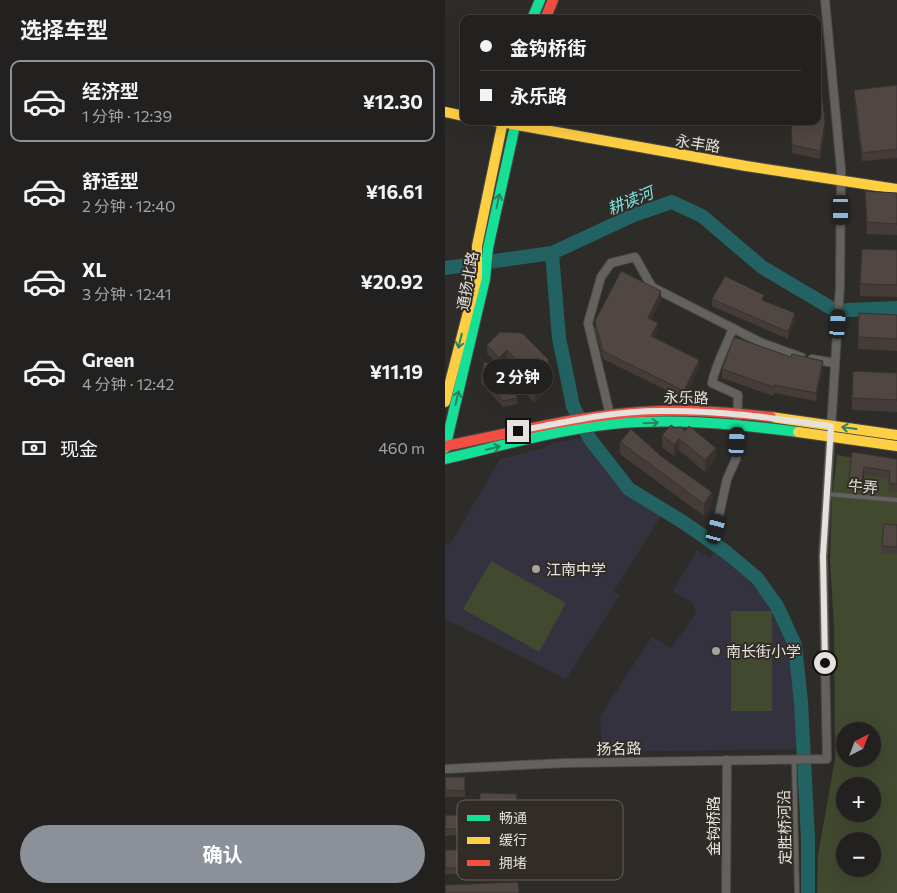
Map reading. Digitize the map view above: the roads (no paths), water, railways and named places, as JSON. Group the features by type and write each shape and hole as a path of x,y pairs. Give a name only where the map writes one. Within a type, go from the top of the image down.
{"main road":[{"path":"534,15 540,0"},
{"path":"547,15 553,0"},
{"path":"445,112 460,115"},
{"name":"通扬北路","path":"445,446 481,278 477,246 499,125"},
{"name":"通扬北路","path":"445,402 489,248 515,125"},
{"name":"永丰路","path":"526,125 841,182 897,189"},
{"name":"永乐路","path":"445,459 577,424 599,416 660,411 739,414 897,435"},
{"name":"永乐路","path":"445,446 577,424 602,426 661,423 738,426 897,446"}],"street":[{"path":"825,0 841,182 841,286 827,494"},
{"path":"610,415 596,365 588,323 601,277 611,263 635,257 651,287 762,343 804,358 835,363"},
{"path":"716,529 727,479 736,459 739,414 738,395 712,383 715,367 726,348 733,328"},
{"name":"扬名路","path":"445,769 827,758 823,556 827,494"},
{"name":"金钩桥路","path":"726,893 727,760"}],"lane":[{"name":"牛弄","path":"827,494 897,500"},
{"name":"定胜桥河沿","path":"794,760 797,893"}],"waterway":[{"name":"耕读河","path":"445,268 552,253 634,215 672,202 702,216 762,267 831,308"},
{"path":"552,253 559,338 573,406 590,439 629,489 683,522 726,552 757,578 777,606 795,645 801,702 808,838 808,893"},
{"path":"848,310 897,308"}],"place":[{"name":"江南中学","path":"536,569"},
{"name":"南长街小学","path":"716,651"}]}
